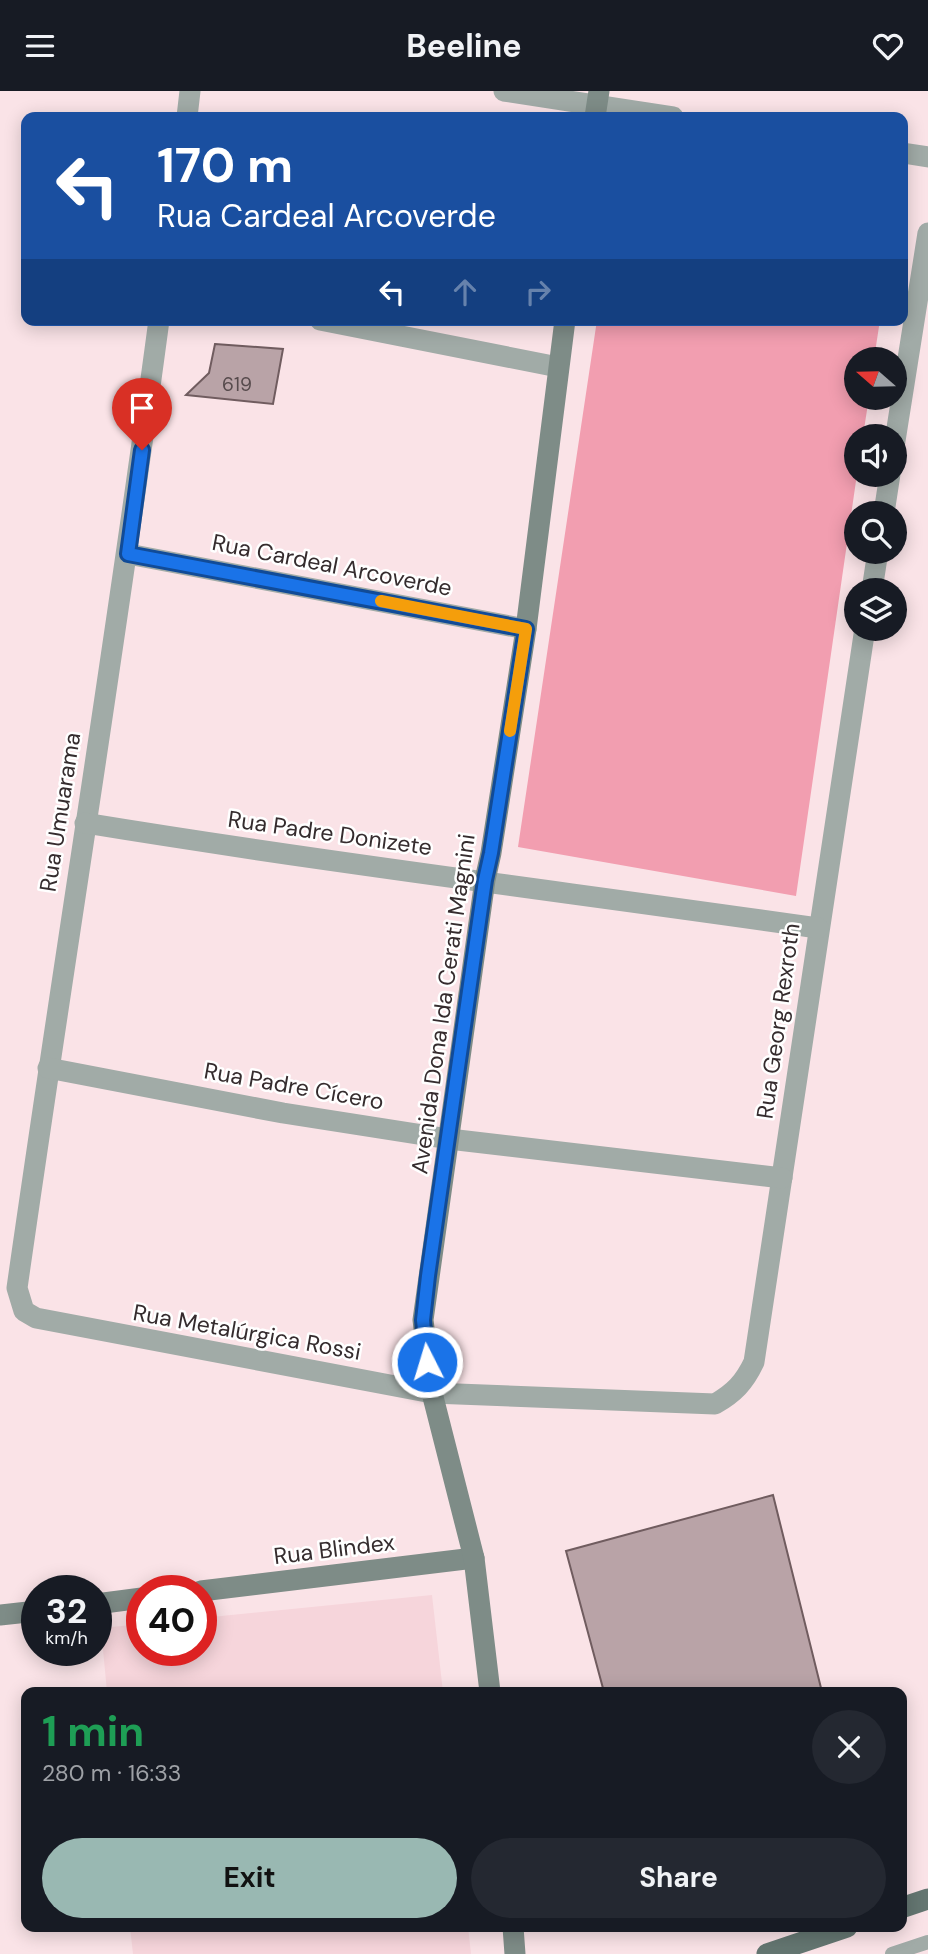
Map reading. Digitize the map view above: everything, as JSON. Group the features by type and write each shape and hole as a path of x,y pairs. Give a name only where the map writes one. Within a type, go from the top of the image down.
{"main road":[{"path":"907,1906 928,1899"},
{"path":"767,1954 832,1932"}],"street":[{"path":"188,112 190,91"},
{"path":"504,91 641,112"},
{"path":"908,154 928,157"},
{"path":"898,424 928,233"},
{"name":"Rua Umuarama","path":"24,1311 17,1288 85,823 128,554 158,326"},
{"path":"350,326 558,367"},
{"name":"Avenida Dona Ida Cerati Magnini","path":"489,1687 474,1558 432,1393 423,1320 485,880 526,629 564,326"},
{"name":"Rua Cardeal Arcoverde","path":"128,554 526,629"},
{"name":"Rua Georg Rexroth","path":"715,1404 732,1394 745,1381 754,1362 863,641"},
{"name":"Rua Padre Donizete","path":"85,823 282,855 485,880 818,928"},
{"name":"Rua Padre Cícero","path":"48,1068 283,1113 449,1139 782,1178"},
{"name":"Rua Metalúrgica Rossi","path":"24,1311 53,1324 432,1393 715,1404"},
{"name":"Rua Blindex","path":"217,1589 474,1558"},
{"path":"0,1615 21,1613"},
{"path":"513,1932 515,1954"}],"lane":[{"path":"892,1954 928,1942"}],"shaded area":[{"path":"596,326 879,326 876,347 844,347 844,410 867,410 865,424 844,424 844,487 855,487 853,501 844,501 844,564 796,896 518,847"},
{"path":"432,1595 442,1687 107,1687 105,1666 112,1666 112,1627 126,1626 126,1666 217,1666 217,1616"},
{"path":"131,1932 469,1932 471,1954 133,1954"}],"building":[{"path":"215,344 283,349 273,404 186,395 209,373"},
{"path":"773,1495 821,1687 603,1687 566,1551"}],"slow traffic":[{"path":"381,601 526,629 510,731"}],"route":[{"path":"142,450 128,554 526,629 485,880 428,1276 423,1320 427,1362"}]}
